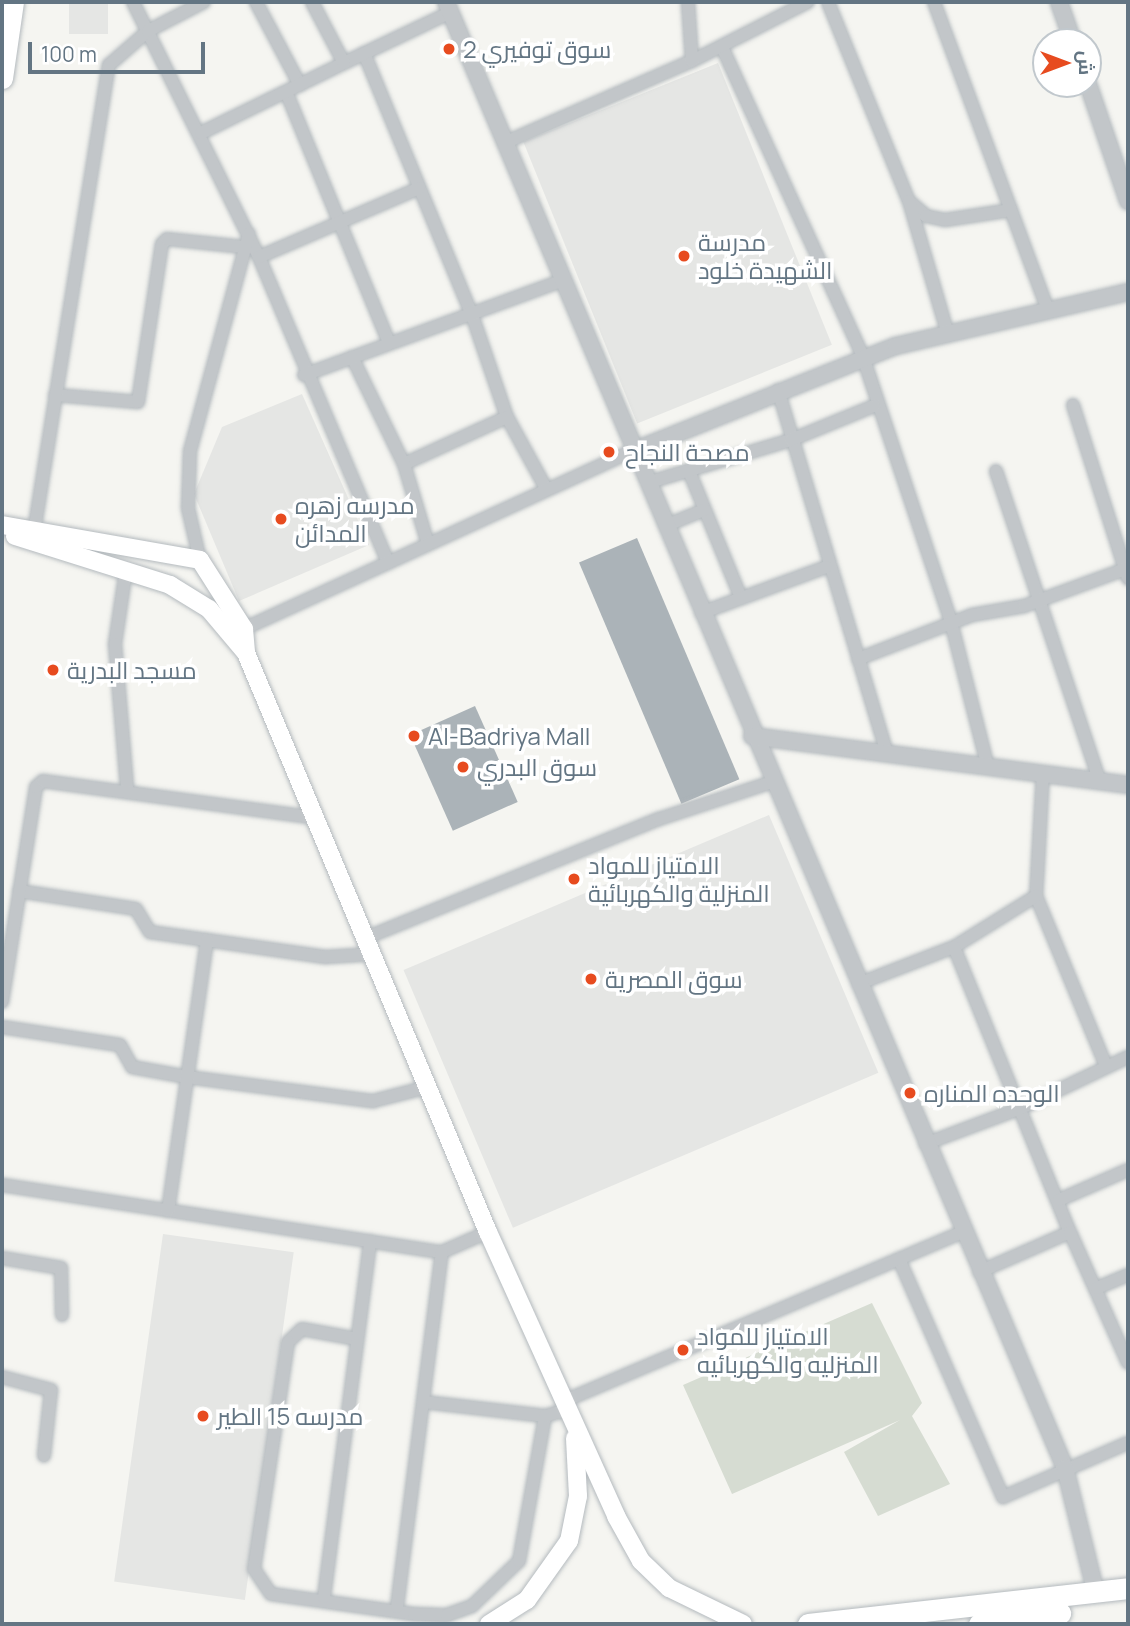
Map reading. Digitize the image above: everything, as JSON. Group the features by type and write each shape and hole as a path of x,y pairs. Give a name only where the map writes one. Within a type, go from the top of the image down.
{"highway":[{"path":"2,78 13,2"},
{"path":"807,1624 1128,1588"},
{"path":"979,1624 1128,1603"}],"main road":[{"path":"2,525 188,594 237,632"},
{"path":"2,532 200,559 237,632 368,937 488,1232 567,1412 641,1561 670,1588 743,1624"},
{"path":"489,1624 527,1600 569,1541 578,1496 567,1412"}],"street":[{"path":"133,2 201,133 259,257 304,376 388,563"},
{"path":"33,536 109,65 148,31 204,2"},
{"path":"256,2 300,85"},
{"path":"312,2 344,63"},
{"path":"688,2 692,61"},
{"path":"504,144 722,47 808,2"},
{"path":"828,2 909,201 948,334"},
{"path":"934,2 1048,310"},
{"path":"1059,2 1068,28"},
{"path":"201,133 287,93 448,7 633,451 650,482 665,526 752,736 1065,1468 1096,1593"},
{"path":"722,47 863,357 874,406 951,622 987,764"},
{"path":"364,53 471,312 507,417 547,490"},
{"path":"287,93 389,343"},
{"path":"1093,98 1128,201"},
{"path":"259,257 419,188"},
{"path":"909,201 926,216 945,220 1011,211"},
{"path":"200,559 188,508 190,451 248,234"},
{"path":"55,394 138,402 162,244 167,239 243,247"},
{"path":"304,376 562,280"},
{"path":"237,632 633,451 863,357 1128,292"},
{"path":"352,357 404,464 429,544"},
{"path":"778,390 826,567 886,750"},
{"path":"858,659 951,622 1039,601 1127,571 1073,405"},
{"path":"650,482 791,440 874,406"},
{"path":"404,464 507,417"},
{"path":"689,471 741,598"},
{"path":"996,471 1100,780"},
{"path":"665,526 704,510"},
{"path":"701,613 826,567"},
{"path":"127,570 115,644 127,788"},
{"path":"752,736 886,750 1128,785"},
{"path":"1043,772 1037,896 1106,1066"},
{"path":"2,1002 36,787 51,781 127,788 315,818"},
{"path":"368,937 659,819 772,782"},
{"path":"19,891 136,909 146,930 325,957 375,954"},
{"path":"858,984 954,947 1037,896"},
{"path":"168,1211 207,940"},
{"path":"954,947 1070,1232 1128,1363"},
{"path":"2,1027 120,1045 132,1067 187,1077 373,1101 428,1087"},
{"path":"925,1144 1021,1108 1128,1057"},
{"path":"1059,1200 1128,1170"},
{"path":"2,1185 442,1252 488,1232"},
{"path":"424,1402 545,1416 567,1412 962,1232"},
{"path":"979,1272 1070,1232"},
{"path":"324,1597 370,1241"},
{"path":"397,1607 442,1252"},
{"path":"2,1258 61,1268 62,1315"},
{"path":"899,1259 1003,1497 1128,1443"},
{"path":"1097,1288 1128,1275"},
{"path":"357,1339 302,1329 288,1342 254,1569 271,1594 324,1597 397,1607 414,1614 461,1612 519,1561 545,1416"},
{"path":"2,1377 51,1390 44,1456"}],"shaded area":[{"path":"69,2 108,2 108,34 69,34"},
{"name":"مدرسة الشهيدة خلود","path":"718,63 832,345 637,424 523,142"},
{"name":"مدرسه زهره المدائن","path":"302,394 369,545 239,601 194,494 222,427"},
{"path":"769,815 878,1073 513,1228 404,970"},
{"name":"مدرسه 15 الطير","path":"163,1234 294,1252 245,1600 114,1582"},
{"path":"872,1303 922,1403 912,1416 950,1484 878,1516 844,1452 900,1420 732,1494 683,1385"}],"building":[{"path":"637,538 739,779 681,804 579,563"},
{"name":"سوق البدري","path":"475,706 518,802 453,831 410,735"}],"place":[{"name":"سوق توفيري 2","path":"449,49"},
{"name":"مدرسة الشهيدة خلود","path":"684,256"},
{"name":"مصحة النجاح","path":"609,452"},
{"name":"مدرسه زهره المدائن","path":"281,519"},
{"name":"مسجد البدرية","path":"53,670"},
{"name":"Al-Badriya Mall","path":"414,736"},
{"name":"سوق البدري","path":"463,767"},
{"name":"الامتياز للمواد المنزلية والكهربائية","path":"574,879"},
{"name":"سوق المصرية","path":"591,979"},
{"name":"الوحده المناره","path":"910,1093"},
{"name":"الامتياز للمواد المنزليه والكهربائيه","path":"683,1350"},
{"name":"مدرسه 15 الطير","path":"203,1416"}]}
